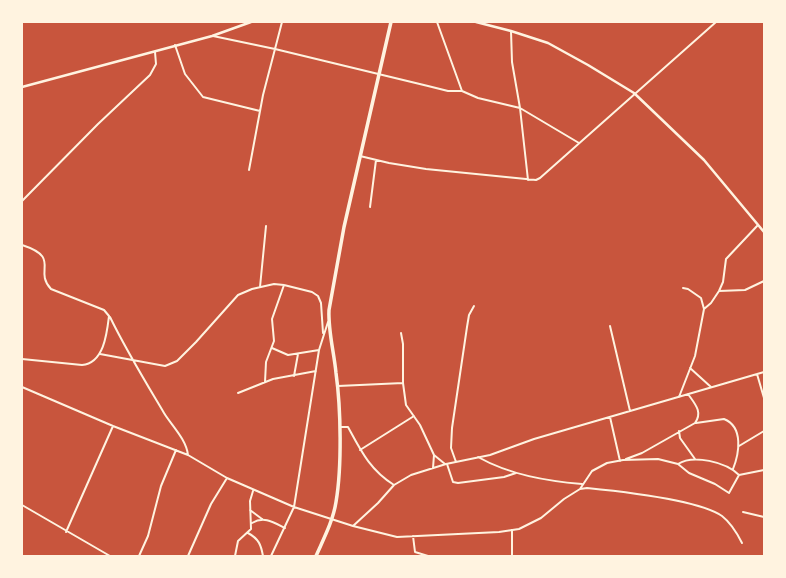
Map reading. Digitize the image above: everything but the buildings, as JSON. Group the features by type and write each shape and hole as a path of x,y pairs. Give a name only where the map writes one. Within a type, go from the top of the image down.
{"highway":[{"path":"316,556 331,520 336,501 338,481 338,386 328,322 329,310 339,249 391,22"}],"street":[{"path":"22,87 212,36 251,22"},
{"path":"249,170 260,111 282,22"},
{"path":"437,22 462,91"},
{"path":"476,22 511,31 561,50 634,93 704,160 764,232"},
{"path":"360,156 426,169 528,180 540,178 634,93 716,22"},
{"path":"511,31 512,62 520,108 528,180"},
{"path":"212,36 379,73 448,91 462,91 478,98 520,108 579,144"},
{"path":"175,45 184,74 203,97 260,111"},
{"path":"22,201 93,129 150,75 156,64 155,51"},
{"path":"370,207 376,160"},
{"path":"704,309 711,303 723,282 726,259 758,224"},
{"path":"260,287 266,226"},
{"path":"22,245 42,253 44,258 45,278 51,289 104,310 109,316 132,360 187,447 188,455"},
{"path":"719,291 745,290 764,281"},
{"path":"100,354 165,366 177,361 238,295 260,287 284,285 312,292 318,296 321,304 323,334"},
{"path":"264,382 266,362 274,341 272,319 284,285"},
{"path":"679,397 695,356 704,309 703,301 700,298 688,289 683,288"},
{"path":"456,462 451,448 452,428 469,315 474,306"},
{"path":"22,359 82,365 91,363 100,354 109,316"},
{"path":"271,556 294,507 299,481 304,434 319,350 328,322"},
{"path":"610,326 630,411"},
{"path":"401,333 403,344 403,382 406,405 414,416 434,455 446,464 450,479 453,482 458,483 504,477 516,473"},
{"path":"272,348 282,353 298,354 319,350"},
{"path":"294,376 298,354"},
{"path":"690,368 712,388"},
{"path":"238,393 279,377 294,376 316,371"},
{"path":"352,526 378,503 394,485 411,475 446,464 478,457 764,372"},
{"path":"757,374 764,398"},
{"path":"338,386 403,382"},
{"path":"22,387 113,426 188,455 226,478 294,507 331,520 398,537 483,533 518,529 541,518 564,499 580,489 601,489 682,502 714,512 727,520 735,530 742,543"},
{"path":"580,489 582,484 597,467 642,453 694,423 699,418 699,412 688,394"},
{"path":"360,450 414,416"},
{"path":"610,417 622,460"},
{"path":"694,423 726,420 733,426 740,446 733,469"},
{"path":"66,532 113,426"},
{"path":"339,426 348,427 360,450 377,474 394,485"},
{"path":"679,431 680,438 695,459"},
{"path":"740,446 764,431"},
{"path":"139,556 148,536 161,486 176,450"},
{"path":"433,468 434,455"},
{"path":"478,457 516,473 556,482 582,484"},
{"path":"678,464 688,459 695,459 721,464 733,469 739,474 764,470"},
{"path":"622,460 658,460 678,464 688,473 715,484 729,493 739,474"},
{"path":"188,556 211,504 226,478"},
{"path":"235,556 238,541 248,533 252,523 250,498 254,491"},
{"path":"22,505 66,532 110,556"},
{"path":"250,510 263,519 285,528"},
{"path":"743,512 764,517"},
{"path":"252,523 263,519"},
{"path":"512,530 512,556"},
{"path":"248,533 257,538 262,545 263,556"},
{"path":"413,536 415,552 428,556"}]}
